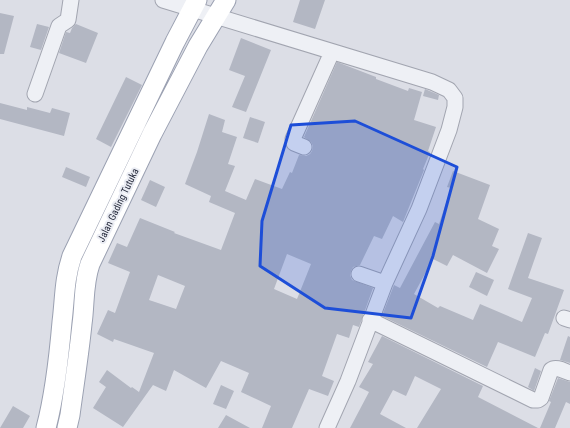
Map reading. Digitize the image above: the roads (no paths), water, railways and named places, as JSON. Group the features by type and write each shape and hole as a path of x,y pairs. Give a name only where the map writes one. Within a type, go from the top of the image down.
{"main road":[{"name":"Jalan Gading Tutuka","path":"67,428 82,322 86,275 90,264 152,134 198,46 226,0"},
{"name":"Jalan Gading Tutuka","path":"46,428 52,404 67,270 72,256 195,5"}],"street":[{"path":"35,94 59,26 68,20 71,0"},
{"path":"163,0 195,5 216,17 444,86 455,98 455,107 449,130 419,209 384,283 348,381 327,428"},
{"path":"304,147 294,143 293,139 332,52"},
{"path":"360,274 384,283"},
{"path":"370,320 533,400 538,400 541,398 553,368 570,373"}]}
